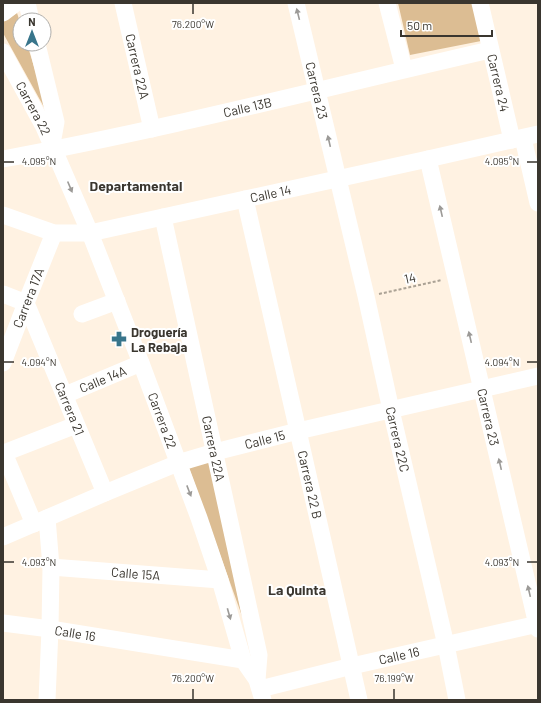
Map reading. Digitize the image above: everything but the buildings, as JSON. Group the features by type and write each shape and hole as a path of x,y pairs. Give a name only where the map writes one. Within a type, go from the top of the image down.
{"street":[{"path":"3,13 16,3"},
{"name":"Carrera 22A","path":"122,3 152,129"},
{"name":"Carrera 23","path":"296,3 338,179"},
{"path":"387,3 404,70"},
{"name":"Carrera 24","path":"480,3 490,50 524,137 538,203"},
{"name":"Calle 13B","path":"3,159 53,147 152,129 490,50"},
{"name":"Carrera 22","path":"3,52 44,127 90,233 199,518 220,580 243,660 260,690"},
{"name":"Carrera 22","path":"39,52 56,122 53,147"},
{"name":"Calle 14","path":"3,215 54,233 90,233 524,137"},
{"name":"Carrera 23","path":"428,159 538,626"},
{"name":"Carrera 22C","path":"338,179 446,645 457,700"},
{"name":"Carrera 22 B","path":"245,199 359,700"},
{"name":"Carrera 22A","path":"163,217 259,655 260,690"},
{"name":"Carrera 17A","path":"3,363 54,233"},
{"path":"3,294 26,303"},
{"path":"82,314 117,301"},
{"name":"Carrera 21","path":"26,303 30,316 104,493"},
{"name":"Calle 14A","path":"64,395 141,363"},
{"name":"Calle 15","path":"3,537 178,463 298,431 538,376"},
{"path":"47,700 51,567 40,521 3,453 76,425"},
{"name":"Calle 15A","path":"51,567 220,580"},
{"name":"Calle 16","path":"3,623 50,629 243,660"},
{"name":"Calle 16","path":"260,690 352,666 538,626"}],"path":[{"name":"14","path":"366,296 456,277"}],"shaded area":[{"path":"398,3 473,3 481,41 410,55"},
{"path":"12,16 12,49 3,33 3,22"},
{"path":"14,52 29,52 50,118"},
{"path":"210,460 242,616 189,468"}],"place":[{"name":"Droguería La Rebaja","path":"119,339"}],"district":[{"name":"Departamental","path":"136,186"},
{"name":"La Quinta","path":"297,590"}]}
